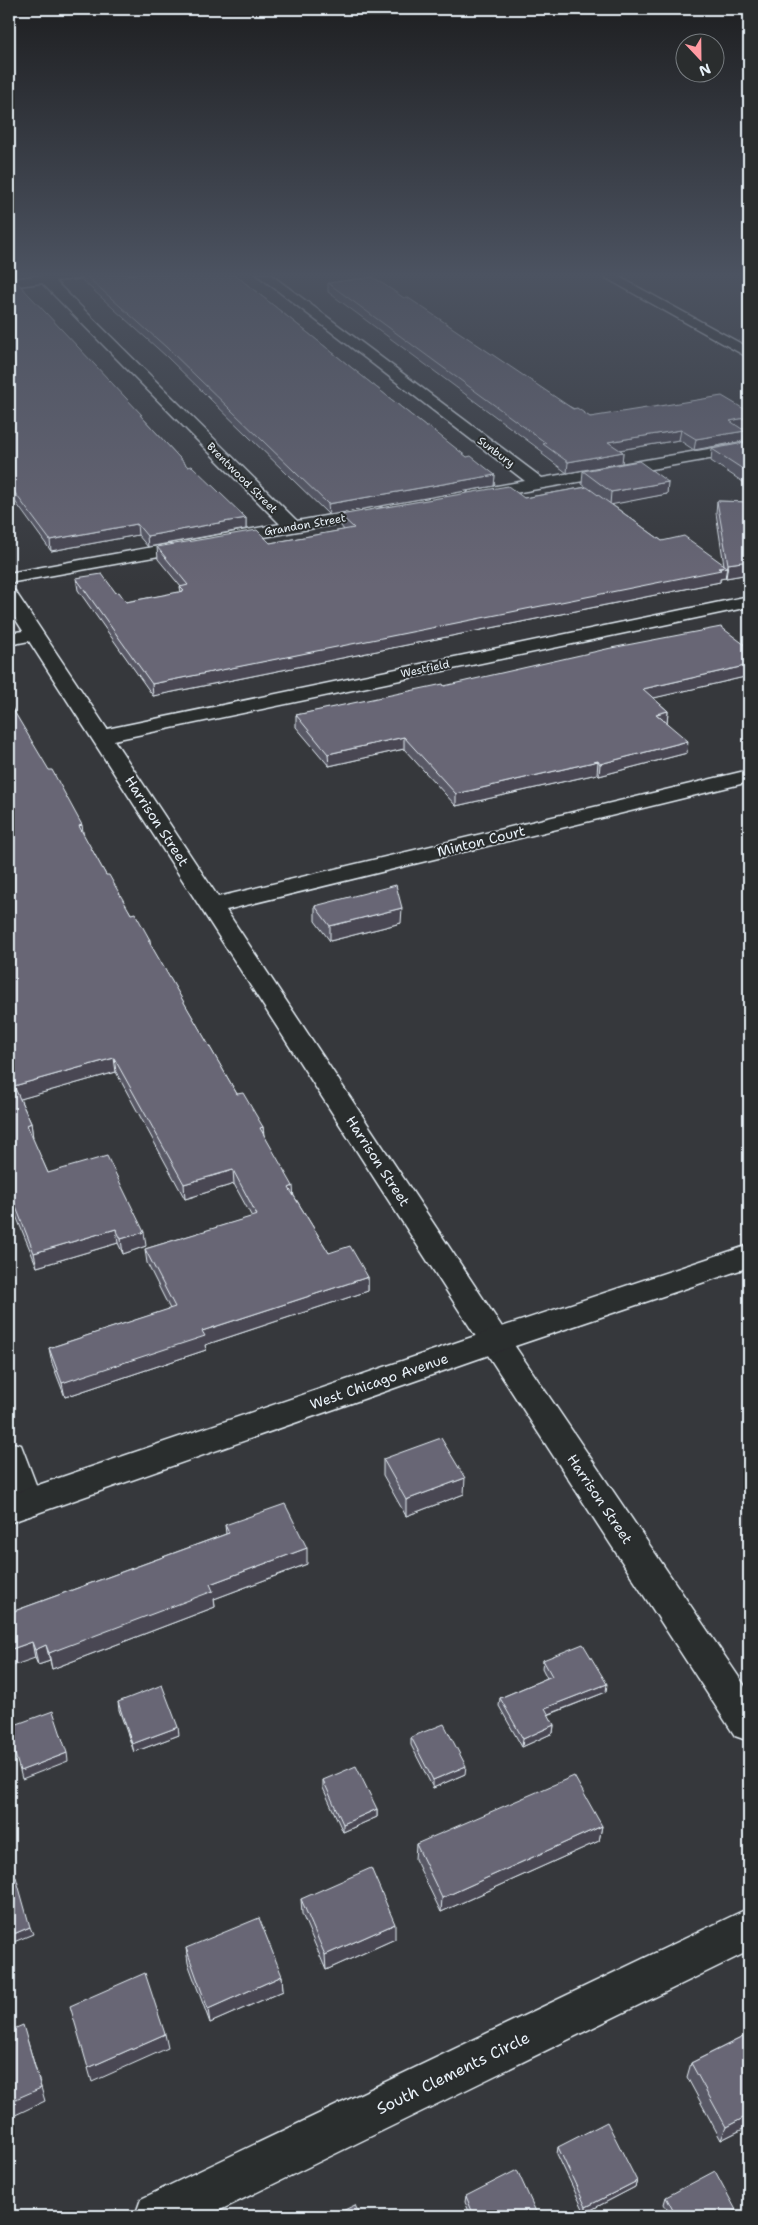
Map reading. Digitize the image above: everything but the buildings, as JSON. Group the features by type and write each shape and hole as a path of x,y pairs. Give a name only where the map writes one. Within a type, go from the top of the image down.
{"street":[{"name":"Brentwood Street","path":"144,378 293,527"},
{"name":"Sunbury","path":"398,378 538,484"},
{"path":"460,498 749,447"},
{"name":"Grandon Street","path":"9,578 391,510"},
{"name":"Harrison Street","path":"9,595 21,636 101,736 495,1341 749,1724"},
{"name":"Westfield","path":"101,736 749,601"},
{"name":"Minton Court","path":"212,906 749,776"},
{"name":"West Chicago Avenue","path":"18,1506 495,1341 749,1256"},
{"path":"9,1455 18,1506"},
{"name":"South Clements Circle","path":"158,2216 749,1929"}]}
